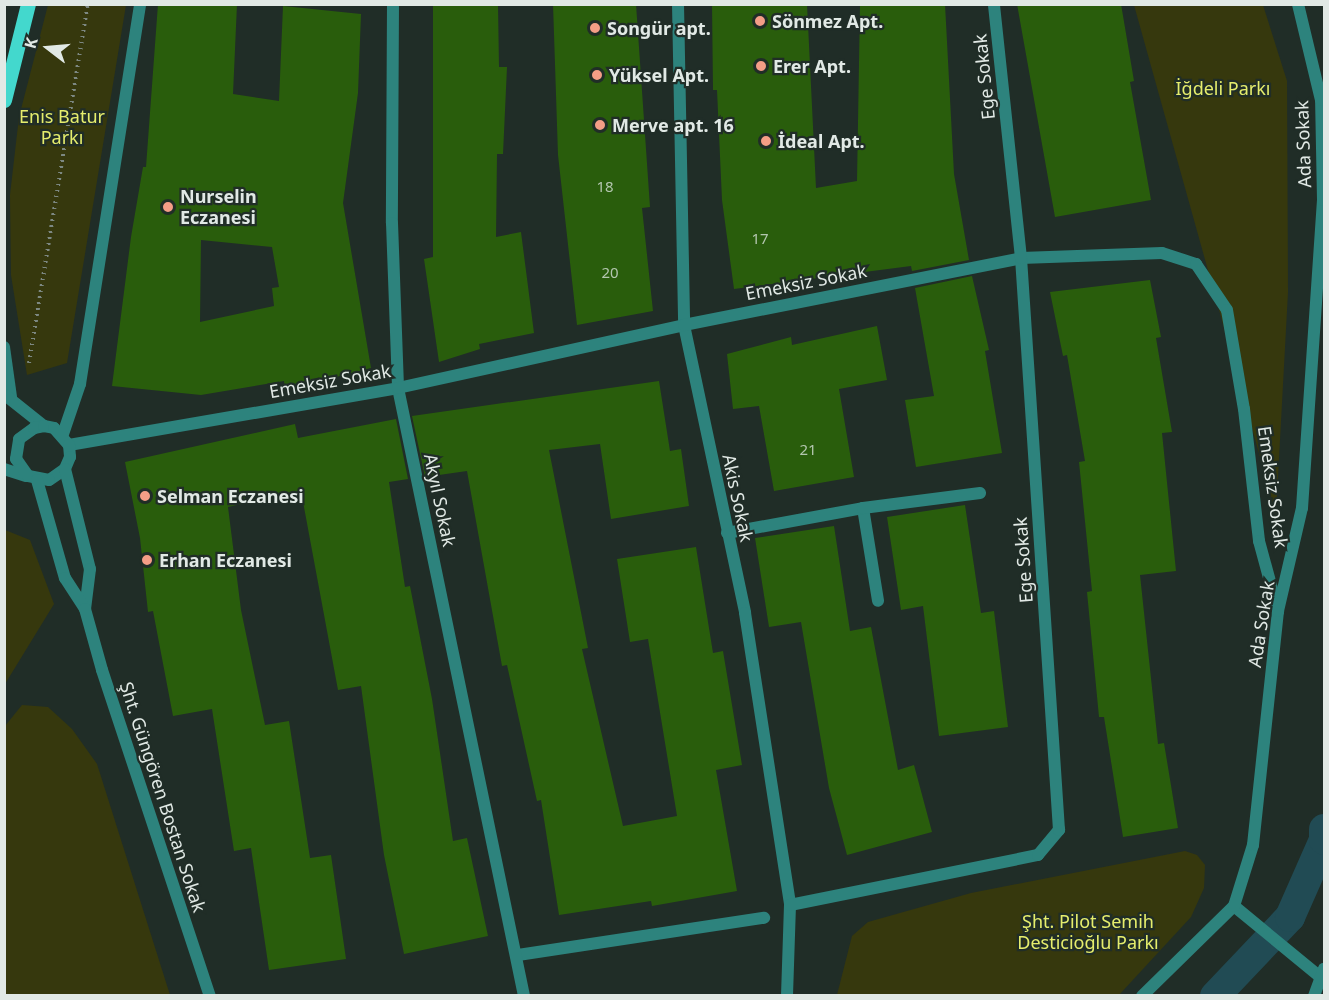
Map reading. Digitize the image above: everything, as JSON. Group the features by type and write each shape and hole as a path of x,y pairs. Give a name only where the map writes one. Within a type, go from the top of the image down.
{"main road":[{"path":"4,100 28,4"}],"street":[{"path":"4,469 33,478 49,480 65,469 70,457 66,440 80,384 140,4"},
{"name":"Akyıl Sokak","path":"393,4 392,223 398,388 518,956 524,996"},
{"name":"Akis Sokak","path":"678,4 684,325 745,613 790,905 787,996"},
{"name":"Ege Sokak","path":"790,905 1038,855 1059,830 1021,258 994,4"},
{"name":"Ada Sokak","path":"1142,996 1234,906 1253,845 1278,611 1302,508 1323,200 1321,100 1298,4"},
{"name":"Emeksiz Sokak","path":"66,440 398,388 684,325 1021,258 1162,253 1196,264 1227,310 1244,409 1259,541 1278,611"},
{"path":"4,347 8,396 44,426 66,440"},
{"path":"44,426 26,432 16,448 20,469 33,478 65,578 85,609"},
{"path":"65,469 90,568 85,609"},
{"path":"727,533 863,508 981,493"},
{"path":"863,508 878,602"},
{"name":"Şht. Güngören Bostan Sokak","path":"85,609 102,670 210,996"},
{"path":"1234,906 1318,971 1314,996"},
{"path":"518,956 764,918"}],"path":[{"path":"27,375 88,4"}],"green space":[{"name":"Enis Batur Parkı","path":"48,5 126,5 67,363 27,375 11,275 10,195 19,117"},
{"name":"İğdeli Parkı","path":"1134,5 1263,5 1287,81 1288,292 1276,514"},
{"path":"5,530 30,540 54,604 5,684"},
{"path":"22,705 48,707 72,729 97,764 170,995 5,995 5,726"},
{"name":"Şht. Pilot Semih Desticioğlu Parkı","path":"1185,851 1197,855 1205,865 1204,888 1191,917 1119,995 837,995 852,936 868,922 971,893"}],"building":[{"path":"158,4 237,4 233,94 279,101 283,6 361,14 358,93 343,203 371,368 285,390 284,381 201,395 112,386 131,237 143,167 146,167","holes":["201,240 272,247 279,287 272,288 274,306 200,322"]},
{"path":"433,4 498,4 499,67 507,67 503,154 497,154 496,237 521,232 534,333 479,344 480,349 439,362 424,259 433,257"},
{"path":"553,4 636,4 650,207 642,208 653,311 577,325 558,155"},
{"path":"712,4 807,4 816,188 857,181 860,4 945,4 954,174 969,260 912,271 911,266 734,289 722,200 717,90 713,90"},
{"path":"1017,4 1121,4 1134,81 1130,82 1151,200 1055,217"},
{"path":"972,276 989,350 985,351 1002,453 916,467 905,400 934,396 915,288"},
{"path":"1150,280 1161,337 1156,338 1172,432 1162,433 1176,571 1140,575 1158,744 1164,743 1178,828 1123,837 1104,717 1099,717 1087,592 1092,591 1079,462 1085,461 1067,355 1063,356 1050,292"},
{"path":"877,326 887,380 839,389 854,477 774,491 759,406 733,409 727,354 791,337 792,345"},
{"path":"659,381 670,451 681,449 689,506 611,519 600,444 549,450 588,648 582,649 623,826 677,816 648,639 630,642 617,559 696,547 713,653 723,651 742,765 716,770 737,891 652,906 651,901 559,915 541,800 537,801 507,665 502,666 467,471 425,477 412,416"},
{"path":"396,419 408,479 389,482 405,587 410,586 432,699 453,841 467,838 488,936 404,954 384,855 361,686 338,690 301,491 228,507 241,610 265,725 289,721 310,858 331,855 346,959 269,970 251,848 234,851 212,709 173,716 153,611 148,612 140,538 125,462 295,424 298,438"},
{"path":"965,505 981,613 994,611 1008,727 939,736 923,606 901,610 887,517"},
{"path":"834,526 850,631 871,627 898,770 914,765 932,832 847,855 829,788 801,622 769,627 755,538"}],"waterway":[{"path":"1215,996 1290,917 1324,840 1324,829"}],"place":[{"name":"Sönmez Apt.","path":"760,21"},
{"name":"Songür apt.","path":"595,28"},
{"name":"Erer Apt.","path":"761,66"},
{"name":"Yüksel Apt.","path":"597,75"},
{"name":"Merve apt. 16","path":"600,125"},
{"name":"İdeal Apt.","path":"766,141"},
{"name":"Nurselin Eczanesi","path":"168,207"},
{"name":"Selman Eczanesi","path":"145,496"},
{"name":"Erhan Eczanesi","path":"147,560"}]}
